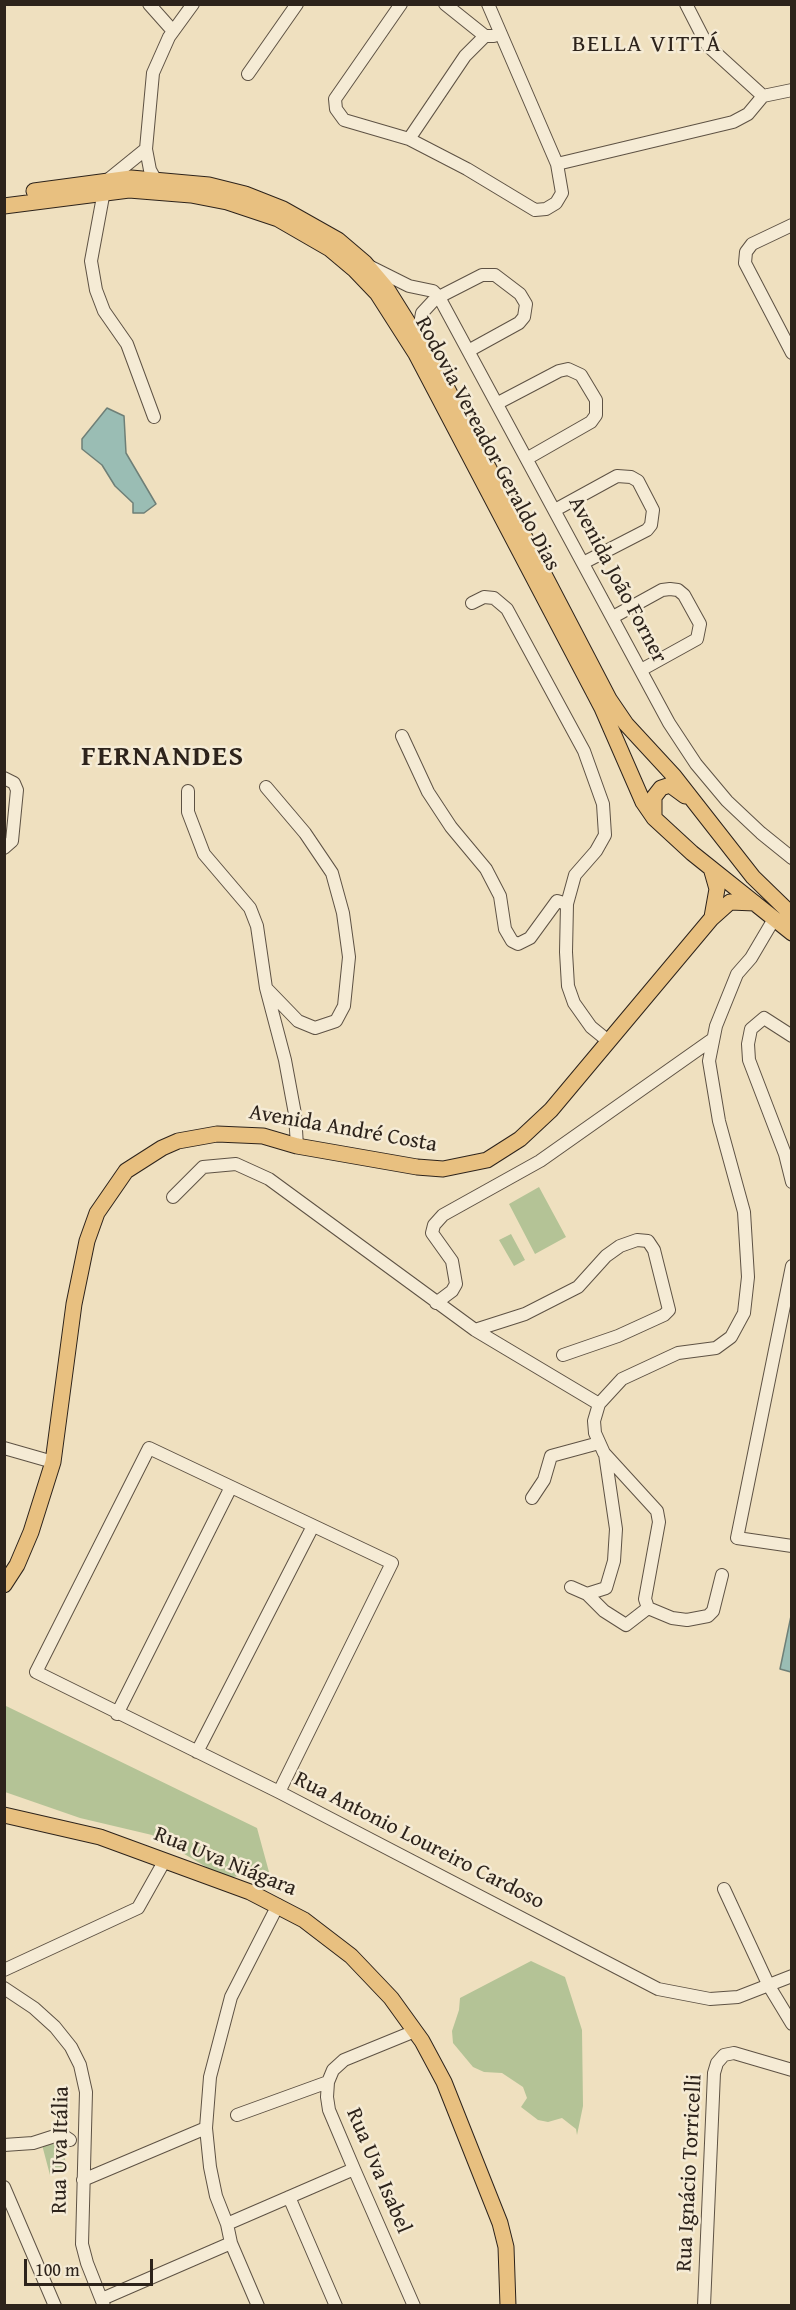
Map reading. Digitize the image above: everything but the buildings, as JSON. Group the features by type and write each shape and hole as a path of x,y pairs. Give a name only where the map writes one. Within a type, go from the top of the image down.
{"main road":[{"name":"Rodovia Vereador Geraldo Dias","path":"4,196 155,178 209,185 245,194 283,209 338,240 365,263 387,289 418,335 609,699 626,724 699,807 753,878 792,915"},
{"name":"Rodovia Vereador Geraldo Dias","path":"4,206 106,185 191,195 255,210 303,232 330,249 355,270 377,293 421,364 602,708 644,802 654,818 711,868 792,933"},
{"path":"654,818 654,797 657,791 666,786 676,787 699,807"},
{"name":"Avenida André Costa","path":"711,868 717,889 716,904 711,919"},
{"name":"Avenida André Costa","path":"4,1585 17,1565 31,1532 53,1462 74,1304 87,1241 98,1213 126,1171 162,1148 197,1136 240,1133 263,1136 297,1146 417,1167 443,1169 487,1160 537,1125 711,919 730,902 755,903"},
{"name":"Rua Uva Niágara","path":"4,1815 89,1834 165,1860 278,1905 327,1936 351,1956 391,1998 415,2031 444,2082 500,2223 506,2247 508,2306"}],"street":[{"path":"149,4 173,31"},
{"path":"155,178 150,170 146,149 153,73 160,54 173,31 193,4"},
{"path":"248,74 297,4"},
{"path":"401,4 335,99 336,109 344,120 409,139 466,169 534,210 546,209 556,203 562,193 557,164 488,4"},
{"path":"446,4 485,36"},
{"path":"455,4 461,4"},
{"path":"686,4 707,45 763,96"},
{"path":"409,139 465,56 485,36 501,35"},
{"path":"557,164 733,122 748,114 763,96 792,90"},
{"path":"146,149 106,185 91,261 96,290 104,311 127,344 154,417"},
{"path":"792,225 752,244 746,252 745,263 792,353"},
{"path":"365,263 408,286 433,291 439,297"},
{"path":"418,335 422,313 439,297 488,274 500,279 520,294 526,304 525,317 519,323 470,350"},
{"name":"Avenida João Forner","path":"439,297 470,350 669,723 696,764 735,809 792,858"},
{"path":"498,403 559,371 568,369 581,375 596,400 596,415 591,422 528,458"},
{"path":"555,510 617,476 631,477 638,481 653,510 651,525 646,530 583,563"},
{"path":"613,617 662,590 670,589 678,590 684,595 700,624 697,639 641,670"},
{"path":"472,603 484,597 494,598 507,609 584,751 603,804 605,836 596,851 575,875 567,904 568,986 574,1003 591,1027 607,1040"},
{"path":"402,736 428,792 451,827 486,869 500,896 505,929 512,941 518,944 530,938 557,901 567,904"},
{"path":"4,778 14,783 17,790 12,841 4,848"},
{"path":"266,788 305,833 332,873 343,913 349,957 344,1006 336,1021 315,1028 298,1021 266,988"},
{"path":"189,791 188,812 204,854 250,908 254,917 266,988 285,1060 296,1114 297,1146"},
{"path":"587,1594 608,1585 614,1561 616,1529 602,1448 594,1421 599,1404 622,1379 678,1353 716,1348 731,1337 744,1313 748,1277 744,1212 718,1121 709,1060 713,1039 737,974 751,958 774,919"},
{"path":"792,1036 764,1018 751,1029 748,1052 785,1154 792,1182"},
{"path":"436,1303 452,1291 456,1284 452,1261 432,1233 434,1225 443,1215 540,1161 713,1039"},
{"path":"173,1197 203,1167 236,1164 269,1179 475,1330 599,1404"},
{"path":"475,1330 525,1314 578,1287 606,1256 620,1246 637,1240 648,1241 654,1250 669,1310 664,1315 618,1336 563,1355"},
{"path":"792,1266 737,1538 792,1546"},
{"path":"4,1448 53,1462"},
{"name":"Rua Antonio Loureiro Cardoso","path":"231,1487 149,1448 36,1672 279,1792 658,1989 710,1999 738,1997 792,1976"},
{"path":"532,1498 544,1480 551,1456 602,1448"},
{"path":"602,1448 657,1511 659,1522 645,1599 648,1608 672,1618 687,1620 708,1616 713,1611 722,1575"},
{"path":"117,1714 231,1487 392,1563 279,1792"},
{"path":"197,1752 313,1526"},
{"path":"571,1587 587,1594 604,1611 626,1625 648,1608"},
{"path":"4,1970 138,1908 165,1860"},
{"path":"724,1889 770,1986 792,2024"},
{"path":"258,2306 231,2243 210,2167 206,2128 210,2077 231,1997 278,1905"},
{"name":"Rua Uva Itália","path":"4,1988 34,2008 55,2027 71,2047 80,2065 86,2092 82,2244 103,2302"},
{"path":"237,2115 328,2082 333,2070 344,2060 415,2031"},
{"name":"Rua Ignácio Torricelli","path":"704,2306 714,2073 717,2063 724,2055 734,2053 792,2070"},
{"name":"Rua Uva Isabel","path":"328,2082 329,2110 414,2306"},
{"path":"83,2180 206,2128"},
{"path":"4,2145 33,2143 61,2134 70,2140"},
{"path":"227,2224 354,2169"},
{"path":"4,2187 55,2306"},
{"path":"289,2197 336,2306"},
{"path":"103,2302 231,2243"}],"green space":[{"path":"539,1187 566,1237 535,1254 509,1204"},
{"path":"511,1234 525,1260 514,1266 499,1240"},
{"path":"4,1705 257,1828 269,1872 225,1878 152,1835 80,1818 5,1792"},
{"path":"531,1961 565,1977 582,2030 583,2106 577,2135 576,2129 562,2118 548,2122 538,2120 521,2107 527,2098 523,2087 502,2073 484,2072 473,2067 453,2043 452,2031 459,2010 460,1998"},
{"path":"61,2137 67,2170 50,2175 41,2141"}],"water":[{"path":"107,408 124,416 126,453 156,504 144,513 133,513 133,503 115,486 102,465 82,449 82,439"},
{"path":"791,1616 791,1672 780,1669"}],"district":[{"name":"BELLA VITTÁ","path":"647,45"},
{"name":"FERNANDES","path":"163,758"}]}
